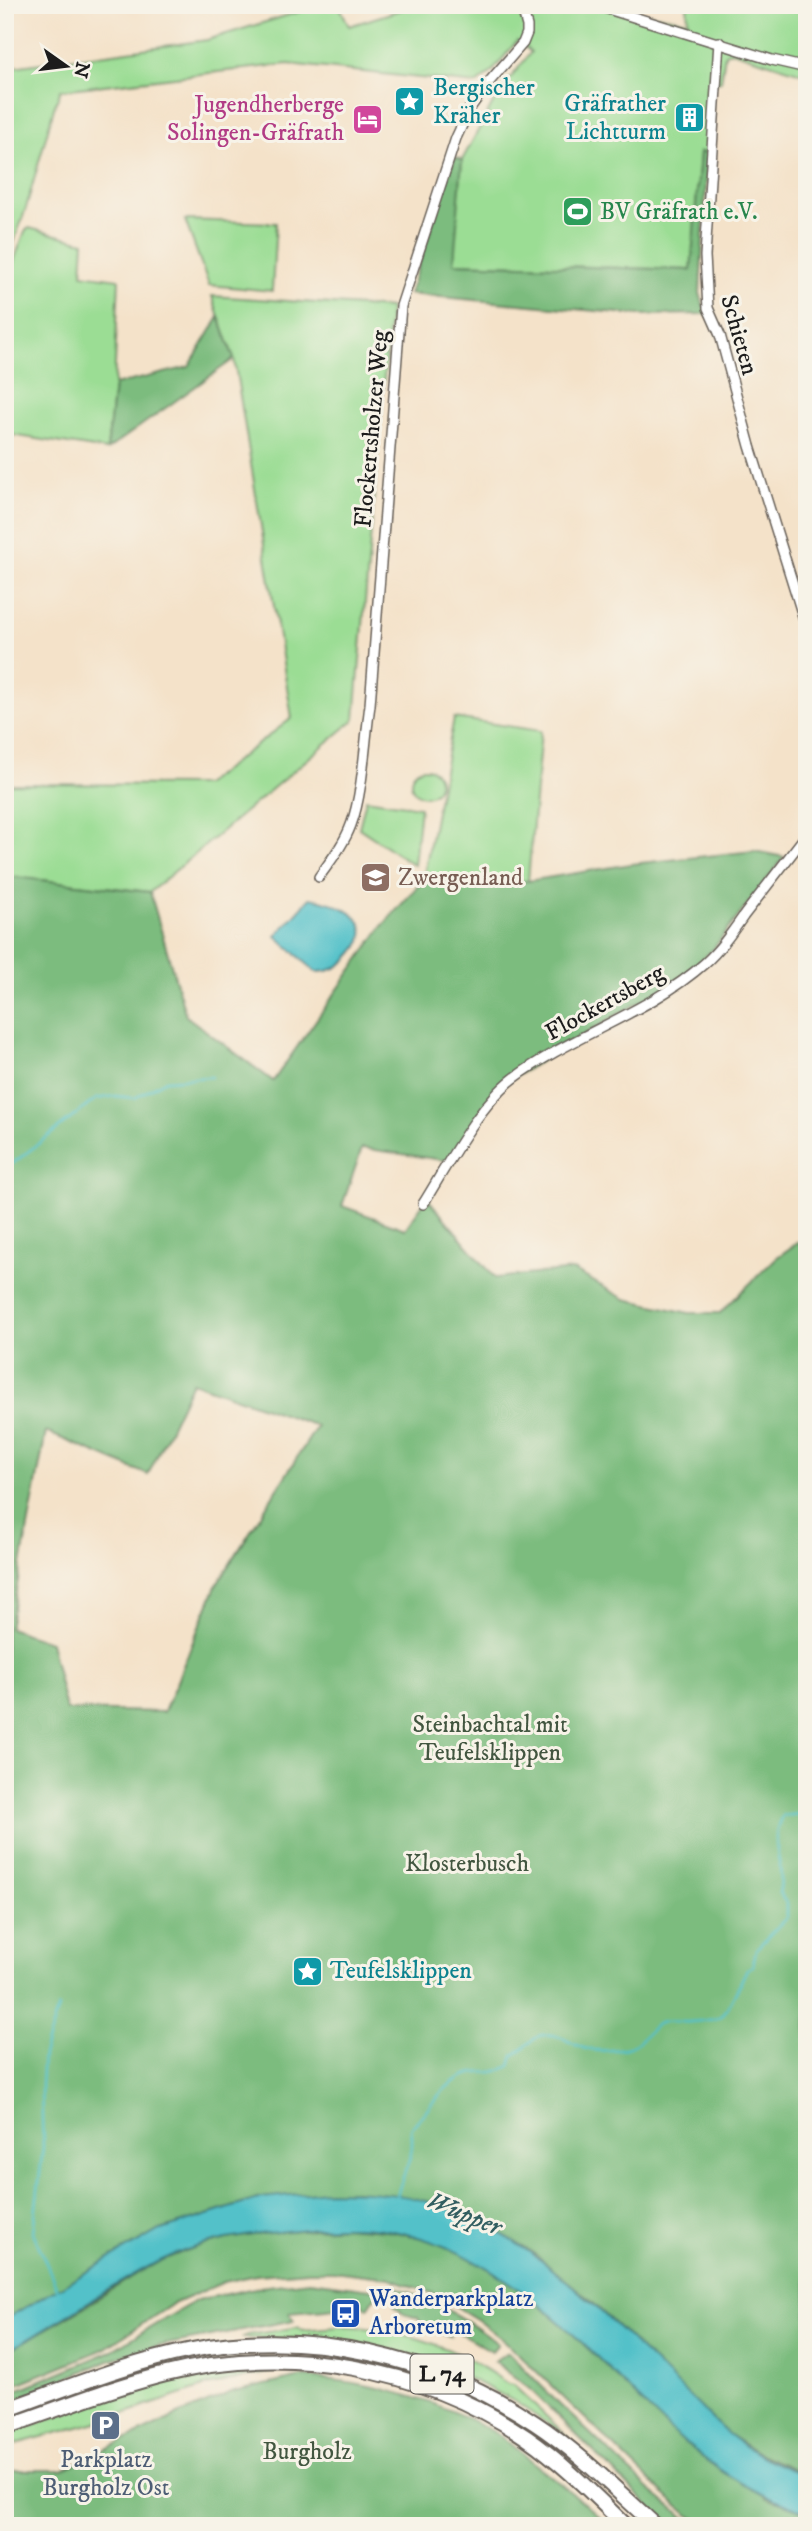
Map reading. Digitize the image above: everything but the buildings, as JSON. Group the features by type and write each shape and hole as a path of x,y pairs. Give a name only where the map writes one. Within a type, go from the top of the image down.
{"highway":[{"name":"L 74","path":"5,2410 119,2369 193,2350 279,2343 367,2352 422,2367 468,2385 536,2423 576,2454 656,2526"},
{"name":"L 74","path":"5,2427 124,2386 197,2367 282,2360 356,2368 415,2383 461,2401 498,2420 565,2467 626,2526"}],"street":[{"name":"Flockertsholzer Weg","path":"320,877 341,846 351,825 362,765 370,705 401,306 456,138 470,108 488,82 523,43 527,33 521,5"},
{"path":"595,5 772,60 807,68"},
{"name":"Schieten","path":"719,42 705,256 708,308 720,335 750,446 807,629"},
{"name":"Flockertsberg","path":"423,1204 488,1105 512,1080 576,1039 621,1017 683,981 706,962 807,834"}],"green space":[{"path":"321,5 345,5 340,7 349,26 416,5 616,5 616,8 688,21 687,5 807,5 807,75 732,51 725,54 721,81 712,83 708,153 700,153 692,270 453,263 462,160 498,94 531,52 517,41 492,72 476,84 288,64 61,90 5,268 5,68 207,40"},
{"path":"700,152 708,153 700,293 706,314 640,315 409,294 455,157 462,160 454,263 691,270"},
{"path":"185,220 276,223 272,291 209,285"},
{"path":"29,228 84,242 82,274 119,279 114,385 107,450 5,434 5,285 25,231"},
{"path":"212,296 390,308 355,719 150,892 5,876 5,784 204,785 292,718 234,359"},
{"path":"219,317 234,359 107,450 114,385 189,367"},
{"path":"454,718 541,731 528,881 423,880"},
{"path":"425,768 435,772 439,782 435,792 425,796 415,792 411,782 415,772"},
{"path":"366,799 420,807 414,865 359,828"},
{"name":"Klosterbusch","path":"754,851 784,857 713,949 683,978 503,1084 448,1161 362,1148 342,1206 405,1229 427,1198 495,1278 573,1270 625,1299 689,1313 720,1313 776,1258 807,1236 807,2475 758,2453 726,2433 590,2300 533,2253 488,2226 430,2202 355,2191 261,2198 158,2231 5,2319 5,876 150,892 186,1016 273,1081 384,924 423,880 528,881 631,864","holes":["192,1382 317,1426 216,1586 164,1712 66,1710 50,1642 9,1628 46,1432 148,1475"]},
{"path":"343,2227 387,2230 427,2239 460,2252 493,2270 570,2331 634,2393 767,2498 807,2512 807,2526 707,2526 685,2512 653,2484 506,2342 478,2320 437,2295 390,2278 333,2271 308,2271 257,2275 224,2282 173,2304 104,2349 5,2389 5,2352 162,2260 226,2239 271,2232"},
{"path":"309,2281 379,2290 368,2308 355,2301 338,2308 289,2312 295,2320 163,2345 112,2359 5,2404 5,2395 107,2353 197,2300 260,2287"},
{"path":"394,2286 449,2310 498,2344 492,2351 449,2327 450,2337 422,2327 418,2318 404,2314 394,2304"},
{"path":"348,2326 413,2337 470,2360 513,2385 569,2438 512,2400 444,2367 410,2356 327,2339 242,2338 298,2327 302,2330"},
{"path":"508,2352 649,2489 695,2526 669,2526 532,2391 494,2361"},
{"path":"280,2367 280,2370 207,2386 108,2419 5,2447 5,2435 135,2389 204,2373"},
{"name":"Burgholz","path":"301,2377 349,2382 399,2393 448,2409 471,2420 505,2440 569,2490 609,2526 5,2526 5,2470 62,2470 178,2415 234,2392"}],"water":[{"path":"310,898 344,908 360,922 361,941 341,964 328,971 316,972 276,936"},
{"path":"326,2191 406,2196 432,2203 470,2217 538,2258 598,2309 727,2433 765,2458 807,2475 807,2512 774,2500 718,2469 648,2409 554,2317 504,2279 449,2248 420,2237 388,2230 347,2227 305,2229 232,2238 188,2249 140,2271 5,2352 5,2319 158,2231 261,2198"}],"waterway":[{"path":"5,1193 11,1188 7,1168 96,1099 115,1096 135,1098 166,1080 211,1077"},
{"path":"397,2197 412,2148 411,2128 443,2091 458,2079 510,2066 513,2056 542,2035 560,2037 587,2049 615,2050 635,2045 659,2023 707,2020 721,2016 732,2001 747,1969 753,1966 756,1949 787,1917 787,1904 779,1893 781,1873 776,1834 783,1816 800,1814 803,1810 803,1795 807,1784"},
{"path":"58,2008 43,2055 43,2147 33,2232 58,2291"}],"place":[{"name":"Bergischer Kräher","path":"410,102"},
{"name":"Gräfrather Lichtturm","path":"689,118"},
{"name":"Jugendherberge Solingen-Gräfrath","path":"367,119"},
{"name":"BV Gräfrath e.V.","path":"577,212"},
{"name":"Zwergenland","path":"375,878"},
{"name":"Teufelsklippen","path":"307,1971"},
{"name":"Wanderparkplatz Arboretum","path":"346,2313"},
{"name":"Parkplatz Burgholz Ost","path":"106,2426"}],"park label":[{"name":"Steinbachtal mit Teufelsklippen","path":"490,1739"}],"water label":[{"name":"Wupper","path":"464,2214"}]}
